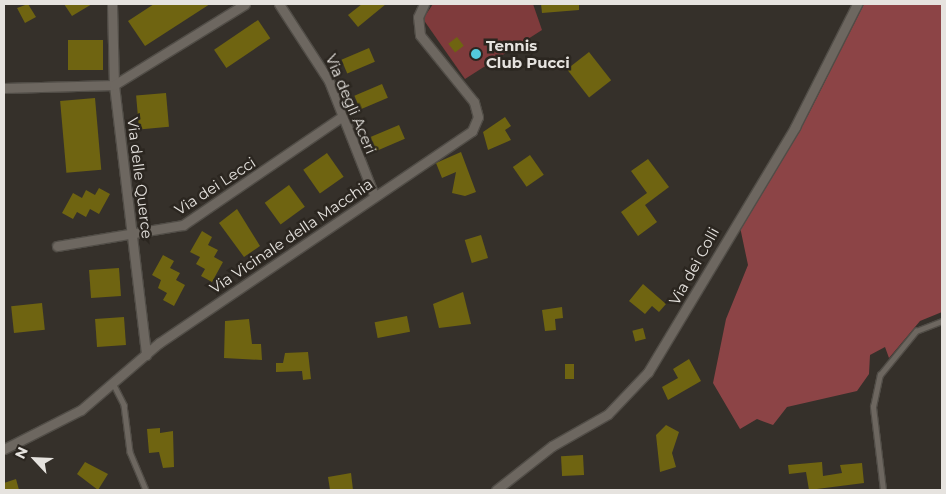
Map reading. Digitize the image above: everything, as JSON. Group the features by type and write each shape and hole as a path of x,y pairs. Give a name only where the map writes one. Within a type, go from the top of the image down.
{"street":[{"name":"Via delle Querce","path":"112,4 114,85 134,235 146,355"},
{"path":"4,88 114,85 245,4"},
{"name":"Via degli Aceri","path":"279,4 311,48 342,116 374,195"},
{"name":"Via Vicinale della Macchia","path":"4,450 81,410 146,355 374,195 466,137 477,121 474,102 420,35 418,17 424,4"},
{"name":"Via dei Colli","path":"496,490 552,446 608,414 648,372 795,127 857,4"},
{"name":"Via dei Lecci","path":"58,246 167,230 194,219 342,116"}],"lane":[{"path":"883,490 873,407 880,375 916,331 942,321"},
{"path":"113,383 124,404 130,452 146,490"}],"shaded area":[{"name":"Tennis Club Pucci","path":"433,4 533,4 542,30 465,79 423,19"},
{"path":"864,4 942,4 942,312 920,321 889,358 885,347 870,355 869,374 857,391 787,407 773,425 757,419 740,429 713,383 726,319 748,265 740,227 808,115"}],"building":[{"path":"28,4 36,17 25,23 17,8"},
{"path":"64,4 92,4 72,16"},
{"path":"154,4 210,4 145,46 128,21"},
{"path":"362,4 386,4 358,27 348,15"},
{"path":"541,4 579,4 579,10 542,13"},
{"path":"258,20 270,38 226,68 214,50"},
{"path":"457,37 464,46 455,52 448,44"},
{"path":"68,40 103,40 103,70 68,70"},
{"path":"369,48 375,62 347,74 341,60"},
{"path":"589,52 611,80 589,98 567,69"},
{"path":"382,84 388,98 360,110 354,96"},
{"path":"166,93 169,127 139,129 136,96"},
{"path":"95,98 101,170 66,173 60,101"},
{"path":"505,117 511,126 505,130 511,140 488,150 483,132"},
{"path":"399,125 405,139 376,151 370,137"},
{"path":"461,152 476,192 465,196 452,193 456,172 442,178 436,163"},
{"path":"327,153 344,177 320,193 303,170"},
{"path":"530,155 544,175 527,187 513,167"},
{"path":"648,159 669,187 645,205 657,222 638,236 621,212 647,193 631,171"},
{"path":"289,185 305,207 281,224 265,203"},
{"path":"99,188 110,194 99,214 90,209 86,217 77,212 73,219 62,213 73,193 82,198 86,190 95,195"},
{"path":"237,209 260,246 244,257 219,223"},
{"path":"202,231 212,237 208,245 218,250 214,257 223,262 212,282 201,276 205,269 196,264 200,257 190,252"},
{"path":"481,235 488,258 472,263 465,240"},
{"path":"163,255 174,261 170,268 180,273 176,280 185,285 174,306 163,300 167,293 158,288 161,280 152,275"},
{"path":"119,268 121,296 91,298 89,270"},
{"path":"643,284 666,304 659,312 652,306 645,314 629,301"},
{"path":"463,292 471,324 439,328 433,304"},
{"path":"42,303 45,330 14,333 11,306"},
{"path":"562,307 563,318 555,319 556,330 545,331 542,310"},
{"path":"407,316 410,332 378,338 375,322"},
{"path":"124,317 126,345 97,347 95,319"},
{"path":"249,319 252,344 261,344 262,360 224,358 225,321"},
{"path":"643,328 646,339 635,341 632,331"},
{"path":"308,352 311,379 303,380 302,371 276,372 276,363 283,363 285,353"},
{"path":"689,359 701,381 668,400 662,387 678,378 673,369"},
{"path":"565,364 574,364 574,379 565,379"},
{"path":"666,425 679,432 672,453 676,467 660,472 656,435"},
{"path":"160,428 160,433 173,431 174,467 163,468 159,452 149,453 147,429"},
{"path":"583,455 584,475 562,476 561,456"},
{"path":"85,462 108,474 98,490 77,474"},
{"path":"822,462 823,476 842,473 840,465 862,463 864,483 809,490 806,472 789,474 788,465"},
{"path":"351,473 353,490 330,490 328,477"},
{"path":"16,479 19,490 4,490 4,483"}],"place":[{"name":"Tennis Club Pucci","path":"476,54"}]}
